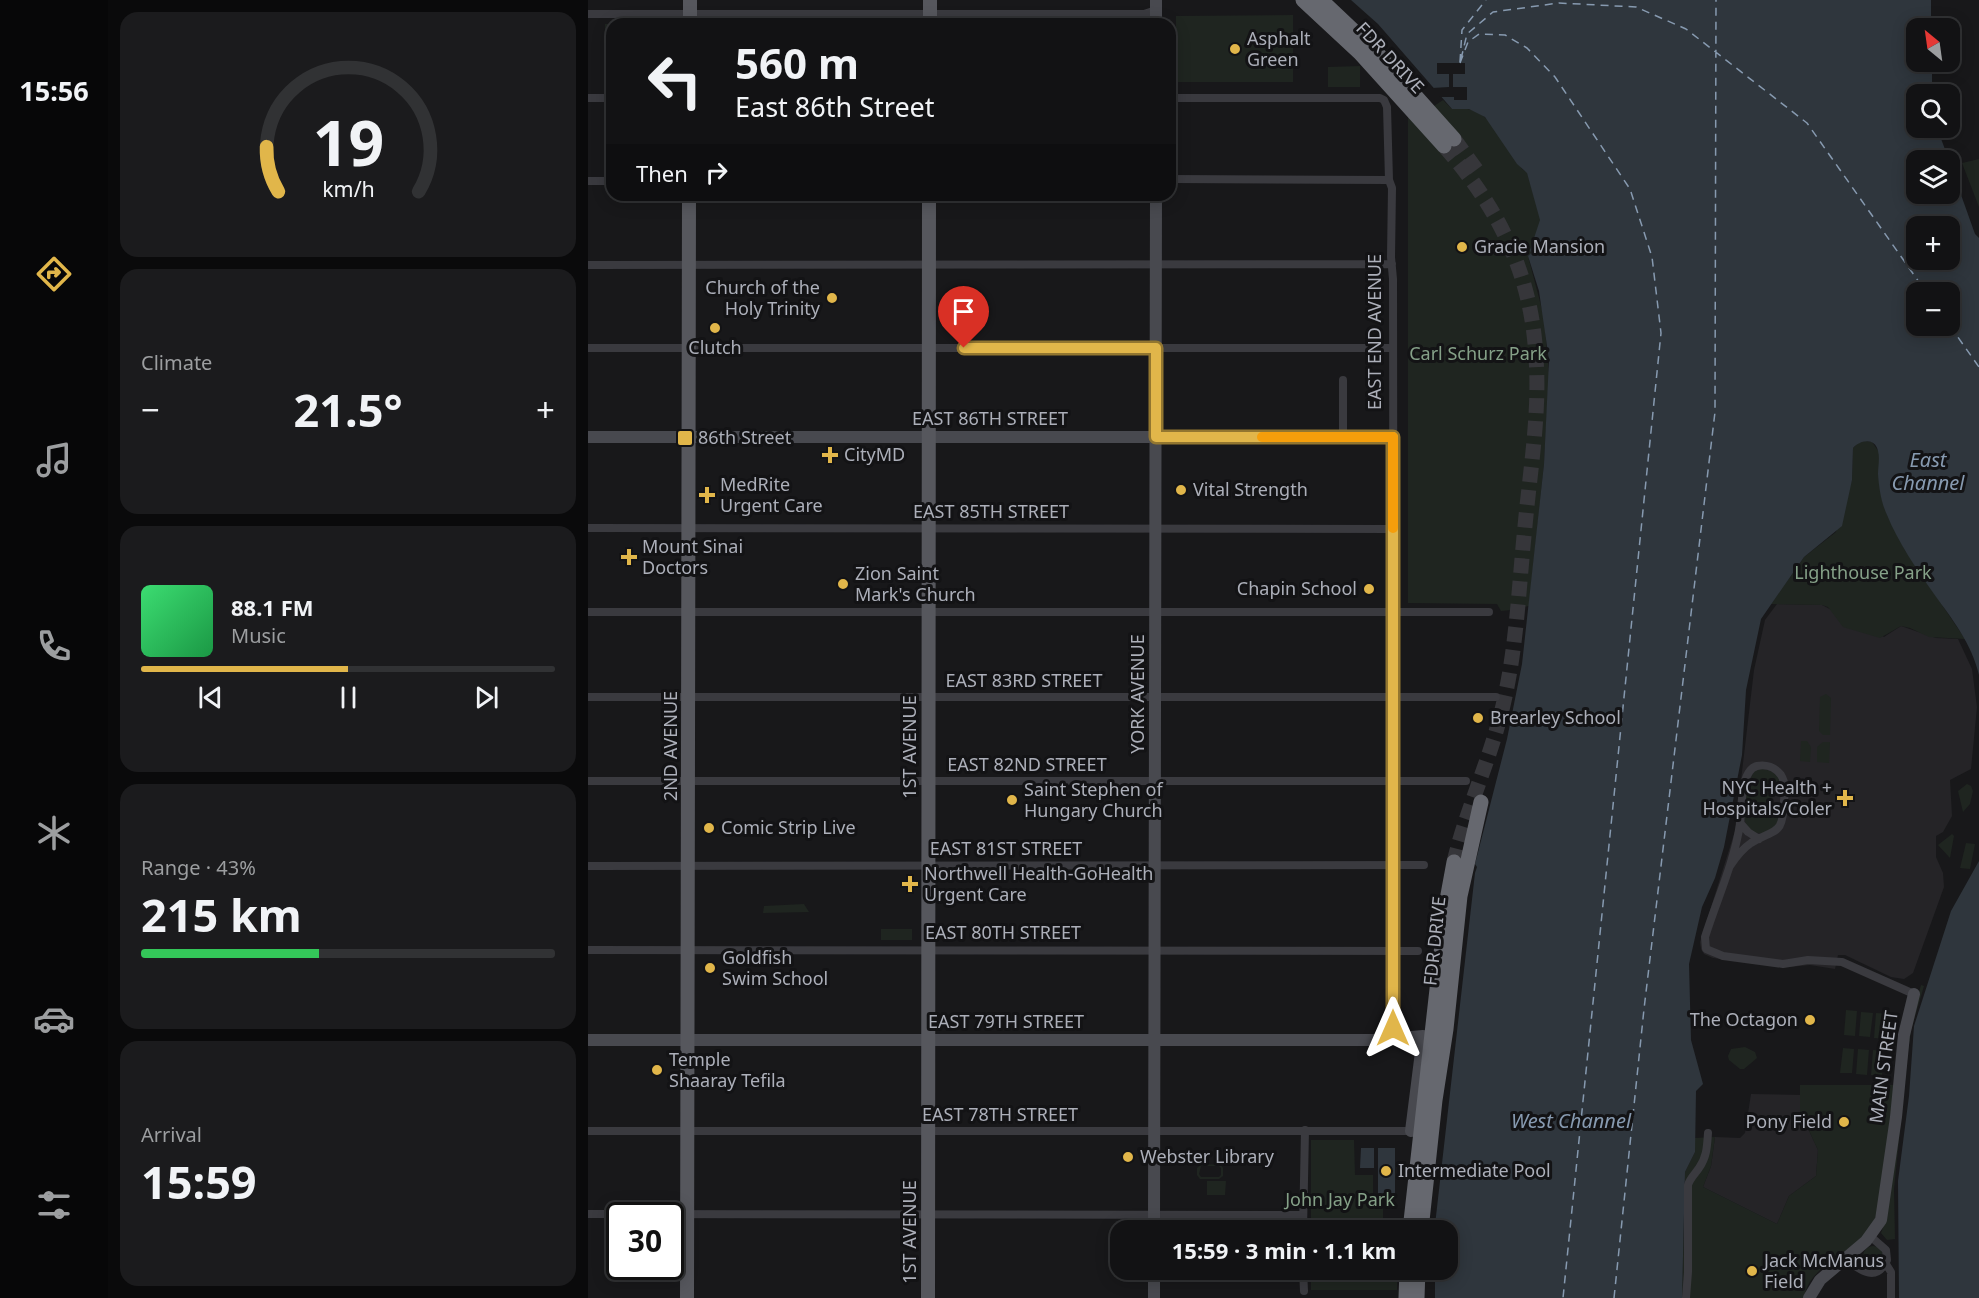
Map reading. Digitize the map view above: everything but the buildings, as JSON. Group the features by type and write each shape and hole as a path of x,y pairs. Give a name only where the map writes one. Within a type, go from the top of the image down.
{"highway":[{"name":"FDR DRIVE","path":"1303,0 1449,142 1377,53 1321,0"},
{"name":"FDR DRIVE","path":"1422,1220 1460,896 1481,802"},
{"name":"FDR DRIVE","path":"1411,1220 1447,900 1454,862"},
{"path":"1403,1220 1411,1131"},
{"path":"1406,1298 1407,1280"},
{"path":"1417,1298 1418,1280"}],"main road":[{"name":"2ND AVENUE","path":"687,1298 690,697 689,201"},
{"name":"1ST AVENUE","path":"928,1298 929,201"},
{"name":"YORK AVENUE","path":"1154,1220 1156,201"},
{"name":"EAST 86TH STREET","path":"588,437 1156,437"},
{"name":"MAIN STREET","path":"1809,1298 1820,1280 1870,1236 1882,1215 1898,1100 1904,1035 1914,994"},
{"name":"EAST 79TH STREET","path":"588,1040 1155,1040 1423,1036 1411,1131"},
{"path":"1154,1280 1154,1298"}],"street":[{"path":"588,14 930,12 1144,14 1156,5"},
{"path":"588,98 606,98"},
{"name":"EAST END AVENUE","path":"1176,98 1380,98 1385,102 1388,111 1389,180 1392,188 1394,1038"},
{"path":"1176,179 1389,180"},
{"path":"588,181 606,181"},
{"path":"588,265 1392,264"},
{"path":"588,348 1393,348"},
{"path":"1343,380 1343,437"},
{"name":"EAST 86TH STREET","path":"1156,437 1393,437"},
{"name":"EAST 85TH STREET","path":"588,528 1394,529"},
{"path":"588,612 1489,612"},
{"name":"EAST 83RD STREET","path":"588,697 1496,697"},
{"path":"1762,765 1770,766 1777,770 1784,784 1782,822 1772,833 1740,851 1730,866 1740,823 1745,778 1749,771 1762,765"},
{"name":"EAST 82ND STREET","path":"588,781 1466,781"},
{"path":"1740,823 1759,839"},
{"name":"EAST 81ST STREET","path":"588,866 1424,865"},
{"name":"MAIN STREET","path":"1730,866 1705,937 1705,947 1710,951 1724,956 1780,964 1808,960 1842,962 1914,994"},
{"name":"EAST 80TH STREET","path":"588,950 1418,951"},
{"path":"1302,1220 1305,1209 1305,1130"},
{"name":"EAST 78TH STREET","path":"588,1131 1411,1131"},
{"path":"1686,1298 1688,1185 1707,1153 1708,1133"},
{"path":"588,1214 1302,1215"},
{"path":"1845,1259 1864,1272 1876,1272 1886,1264 1888,1257 1885,1248 1870,1236"},
{"path":"1886,1264 1891,1272 1890,1298"},
{"path":"1303,1280 1304,1292"}],"shaded area":[{"name":"NYC Health + Hospitals/Coler","path":"1777,604 1822,605 1884,637 1901,626 1936,638 1958,639 1972,669 1977,707 1971,769 1950,780 1952,816 1943,832 1936,836 1936,857 1943,873 1944,887 1913,973 1904,979 1891,977 1845,955 1838,955 1835,969 1810,965 1789,967 1713,958 1704,954 1701,949 1700,942 1735,831 1754,670 1765,620"},
{"path":"1751,1094 1801,1095 1800,1111 1818,1150 1816,1176 1789,1196 1777,1224 1703,1187 1711,1166 1715,1137 1740,1138 1745,1133"}],"green space":[{"name":"Asphalt Green","path":"1293,15 1293,82 1176,82 1176,16"},
{"path":"605,24 606,24 606,87"},
{"path":"1360,66 1360,87 1328,87 1328,67"},
{"name":"Carl Schurz Park","path":"1443,100 1452,109 1467,109 1479,113 1494,126 1522,169 1527,172 1541,220 1530,249 1531,253 1528,256 1544,317 1549,374 1544,464 1529,606 1511,610 1501,611 1497,604 1408,603 1408,114 1434,106"},
{"path":"1979,159 1979,207 1962,163"},
{"name":"Lighthouse Park","path":"1872,442 1879,452 1879,483 1888,517 1905,550 1965,639 1929,637 1901,626 1880,638 1843,627 1828,607 1822,605 1771,604 1804,557 1836,532 1852,480 1853,448 1858,443"},
{"path":"1826,694 1831,698 1830,735 1823,735 1819,731 1820,697"},
{"path":"1801,741 1807,741 1811,747 1810,762 1800,761"},
{"path":"1823,742 1830,742 1829,763 1817,762 1817,747"},
{"path":"1761,769 1770,771 1776,776 1782,791 1775,793 1769,803 1774,812 1780,814 1777,824 1767,832 1758,833 1747,826 1744,816 1750,780 1755,771"},
{"path":"1967,784 1973,791 1970,804 1963,812 1958,791"},
{"path":"1952,834 1954,836 1950,858 1938,845"},
{"path":"1966,843 1975,844 1970,869 1960,868"},
{"path":"804,904 809,912 763,913 764,906"},
{"path":"881,929 912,929 912,940 881,940"},
{"path":"1921,985 1924,986 1911,1030 1908,1052 1894,1189 1895,1239 1887,1240 1881,1233 1885,1222 1912,1017"},
{"path":"1846,1010 1857,1011 1855,1036 1844,1035"},
{"path":"1861,1012 1873,1013 1870,1037 1859,1036"},
{"path":"1876,1013 1888,1014 1886,1039 1874,1038"},
{"path":"1745,1047 1755,1052 1757,1058 1744,1069 1740,1069 1729,1060 1728,1056 1731,1049"},
{"path":"1843,1048 1854,1049 1852,1073 1840,1073"},
{"path":"1858,1049 1869,1050 1867,1075 1856,1074"},
{"path":"1873,1050 1884,1051 1882,1076 1871,1075"},
{"path":"1800,1085 1897,1085 1882,1195 1872,1226 1855,1244 1814,1276 1804,1298 1682,1298 1685,1172 1695,1152 1695,1138 1715,1137 1711,1166 1703,1187 1777,1224 1789,1196 1816,1176 1818,1150 1800,1111"},
{"name":"John Jay Park","path":"1311,1140 1354,1140 1355,1175 1373,1175 1373,1200 1383,1200 1383,1220 1311,1220"},
{"path":"1202,1164 1221,1165 1223,1176 1219,1179 1200,1179 1197,1175 1197,1168","holes":["1201,1166 1221,1168 1219,1177 1201,1177 1199,1174"]},
{"path":"1207,1181 1226,1181 1225,1195 1207,1195"},
{"path":"1873,1246 1880,1249 1883,1256 1880,1263 1873,1266 1866,1263 1863,1256 1866,1249"},
{"path":"1311,1280 1397,1280 1397,1290 1311,1290"}],"water":[{"path":"1351,0 1931,0 1931,18 1906,18 1906,72 1932,72 1932,84 1906,84 1906,138 1941,138 1945,150 1906,150 1906,204 1960,204 1960,192 1975,234 1979,238 1979,675 1972,653 1961,632 1915,566 1891,525 1881,495 1878,474 1879,457 1876,447 1867,441 1859,443 1853,448 1852,480 1842,526 1804,557 1761,619 1746,690 1742,755 1724,847 1715,878 1702,907 1689,964 1691,1040 1703,1084 1696,1091 1695,1152 1685,1172 1682,1298 1435,1298 1435,1280 1458,1280 1458,1220 1436,1220 1477,867 1475,864 1507,739 1522,664 1544,464 1549,360 1539,291 1528,256 1531,253 1540,220 1527,173 1517,164 1485,117 1469,109 1452,109 1378,24"},
{"path":"1979,861 1979,1298 1899,1298 1898,1181 1909,1096 1914,1026 1951,911"},
{"path":"1361,1148 1374,1148 1374,1168 1360,1168"},
{"name":"Intermediate Pool","path":"1378,1148 1395,1148 1395,1194 1378,1194"}],"pier":[{"path":"1437,63 1465,63 1465,74 1453,74 1453,87 1467,87 1467,100 1440,97 1432,88 1449,87 1449,74 1437,74"}],"ferry route":[{"path":"1460,62 1462,30 1486,0"},
{"path":"1614,1298 1644,1009 1715,412 1716,0"},
{"path":"1461,59 1467,34 1493,12 1559,3 1636,7 1686,29 1807,123 1919,282"},
{"path":"1460,63 1468,42 1479,34 1505,35 1527,48 1555,77 1630,189 1652,257 1661,333 1563,1298"},
{"path":"1957,336 1979,367"}],"tunnel":[{"path":"1454,139 1478,172"},
{"path":"1444,146 1464,170 1496,218 1520,271 1533,328 1537,379 1534,442 1515,636 1508,679 1493,742 1454,862"}],"slow traffic":[{"path":"1262,437 1393,437 1393,528"}],"place":[{"name":"Asphalt Green","path":"1235,49"},
{"name":"Gracie Mansion","path":"1462,247"},
{"name":"Church of the Holy Trinity","path":"832,298"},
{"name":"Clutch","path":"715,328"},
{"name":"86th Street","path":"685,438"},
{"name":"CityMD","path":"830,455"},
{"name":"Vital Strength","path":"1181,490"},
{"name":"MedRite Urgent Care","path":"707,495"},
{"name":"Mount Sinai Doctors","path":"629,557"},
{"name":"Zion Saint Mark's Church","path":"843,584"},
{"name":"Chapin School","path":"1369,589"},
{"name":"Brearley School","path":"1478,718"},
{"name":"NYC Health + Hospitals/Coler","path":"1845,798"},
{"name":"Saint Stephen of Hungary Church","path":"1012,800"},
{"name":"Comic Strip Live","path":"709,828"},
{"name":"Northwell Health-GoHealth Urgent Care","path":"910,884"},
{"name":"Goldfish Swim School","path":"710,968"},
{"name":"The Octagon","path":"1810,1020"},
{"name":"Temple Shaaray Tefila","path":"657,1070"},
{"name":"Pony Field","path":"1844,1122"},
{"name":"Webster Library","path":"1128,1157"},
{"name":"Intermediate Pool","path":"1386,1171"},
{"name":"Jack McManus Field","path":"1752,1271"}],"route":[{"path":"964,348 1156,348 1156,437 1393,437 1393,1028"}],"water label":[{"name":"East Channel","path":"1928,472"},
{"name":"West Channel","path":"1571,1121"}]}
